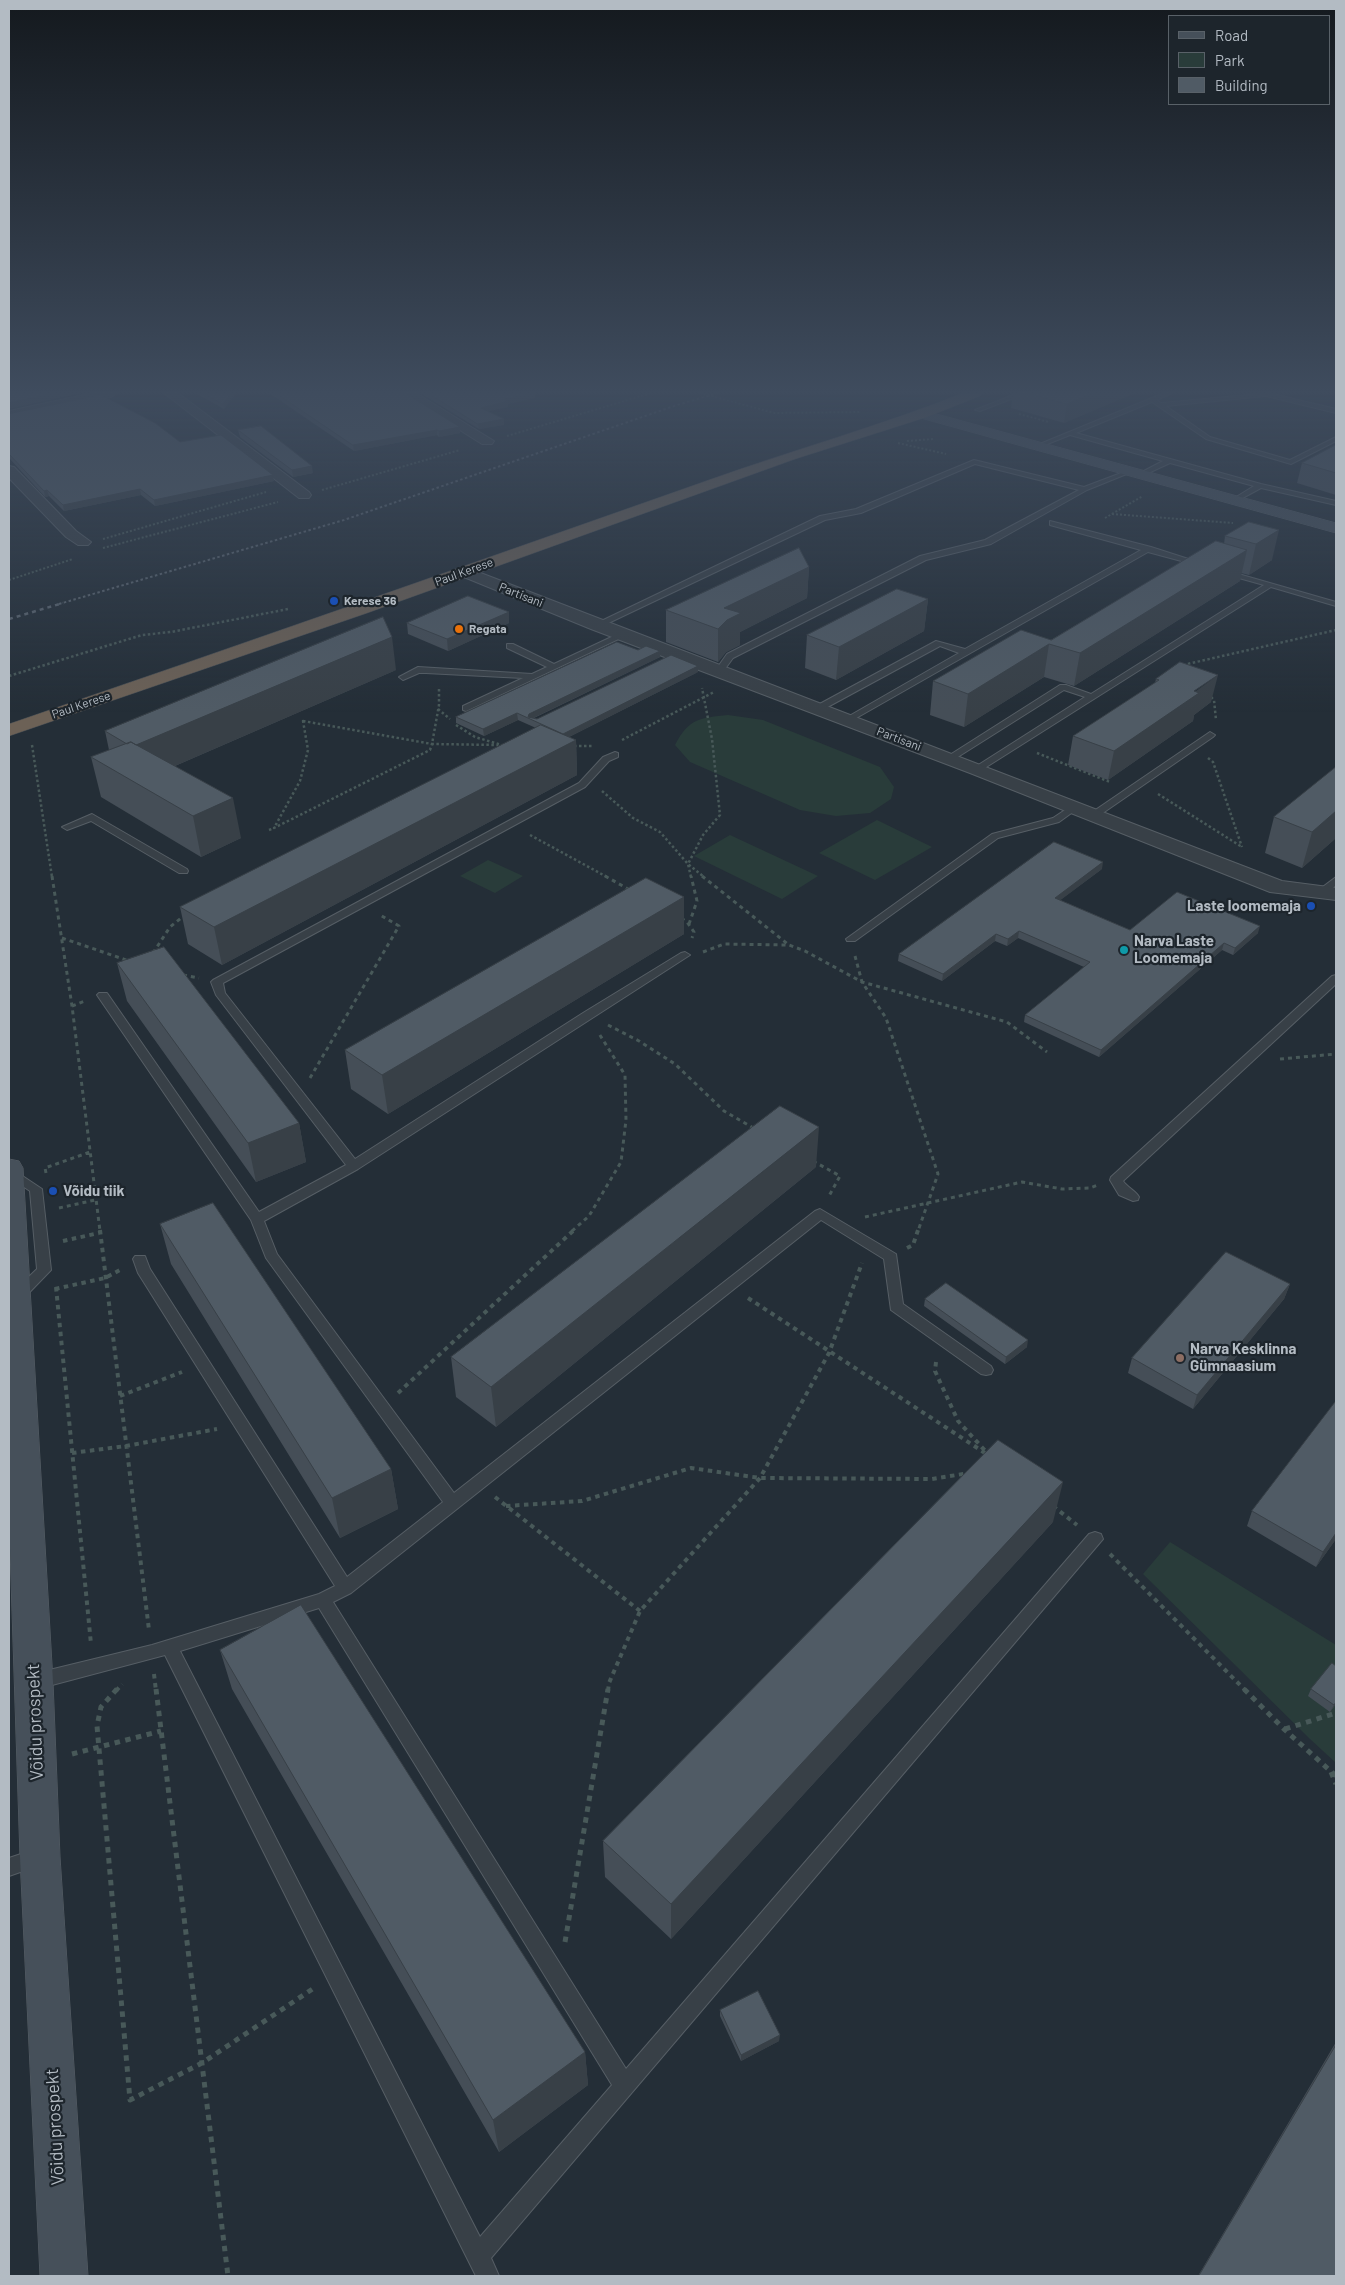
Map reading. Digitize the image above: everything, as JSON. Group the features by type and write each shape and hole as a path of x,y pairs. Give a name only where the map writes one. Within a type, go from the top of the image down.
{"highway":[{"name":"Paul Kerese","path":"9,730 669,500"}],"street":[{"path":"38,500 86,547"},
{"path":"1236,500 1336,528"},
{"name":"Partisani","path":"465,572 622,634 670,658 719,670 950,758 1278,887 1332,888"},
{"name":"Võidu prospekt","path":"9,1169 15,1419 34,1682 36,1762 24,1862 64,2276"}],"lane":[{"path":"597,625 823,518 858,511 885,500"},
{"path":"719,670 730,656 923,558 988,542 1066,500"},
{"path":"1318,500 1336,504"},
{"path":"1053,523 1204,566"},
{"path":"848,720 1148,549"},
{"path":"1214,568 1336,604"},
{"path":"977,769 1270,584"},
{"path":"466,708 622,634"},
{"path":"819,708 939,643 966,652"},
{"path":"510,646 554,667"},
{"path":"403,677 418,670 445,673 534,676"},
{"path":"950,758 1063,688 1090,696"},
{"path":"1094,815 1210,735"},
{"path":"354,1166 220,993 217,982 582,785 613,751"},
{"path":"851,939 995,836 1056,820 1074,807"},
{"path":"67,827 92,817 183,870"},
{"path":"257,1219 354,1166 587,1015 685,955"},
{"path":"1132,1197 1124,1192 1116,1180 1141,1155 1336,978"},
{"path":"103,995 257,1219 271,1255 453,1503"},
{"path":"34,1682 160,1649 323,1600 345,1588 820,1214 891,1257 896,1306 986,1370"},
{"path":"140,1259 144,1270 345,1588"},
{"path":"478,2256 1094,1539"},
{"path":"323,1600 624,2085"},
{"path":"160,1649 336,1974 488,2276"}],"path":[{"path":"9,580 48,568 86,547 146,527 242,500"},
{"path":"86,547 285,500"},
{"path":"1089,533 1092,526 1136,500"},
{"path":"1112,514 1239,523"},
{"path":"9,676 142,635 171,632 295,608"},
{"path":"1182,666 1336,630"},
{"path":"1167,648 1189,672"},
{"path":"269,830 430,750 439,705 439,681 445,673"},
{"path":"571,746 613,751 739,678"},
{"path":"1207,693 1214,700 1216,718 1210,735"},
{"path":"689,924 697,901 688,864 704,834 720,815 712,739 703,698"},
{"path":"274,828 300,781 308,750 303,721 432,744 513,745"},
{"path":"1016,744 1131,790"},
{"path":"32,745 72,1006 126,1446 160,1649"},
{"path":"1194,746 1213,762 1242,847"},
{"path":"1141,783 1250,851"},
{"path":"511,824 637,894"},
{"path":"688,864 730,900 790,945 805,951 862,982 1007,1022 1047,1052"},
{"path":"300,1096 399,926 361,904"},
{"path":"149,960 160,940 177,919 186,914"},
{"path":"679,917 689,924 694,932 685,955"},
{"path":"62,938 136,964"},
{"path":"851,939 862,982 886,1018 938,1174 913,1245 891,1257"},
{"path":"685,955 710,951 724,944 790,945"},
{"path":"174,973 217,982"},
{"path":"72,1006 103,995"},
{"path":"587,1015 640,1042 674,1064 724,1111 762,1134"},
{"path":"382,1407 589,1216 620,1162 626,1120 625,1075 587,1015"},
{"path":"1244,1061 1336,1054"},
{"path":"46,1177 45,1168 90,1152"},
{"path":"805,1157 840,1176 820,1214"},
{"path":"835,1223 1022,1182 1062,1189 1090,1188 1116,1180"},
{"path":"49,1210 95,1200"},
{"path":"62,1241 99,1233"},
{"path":"558,1981 609,1683 640,1611 760,1478 829,1353 869,1244"},
{"path":"105,1278 140,1259"},
{"path":"56,1280 93,1667"},
{"path":"730,1285 829,1353 990,1456 958,1421 934,1371 940,1338"},
{"path":"120,1396 203,1364"},
{"path":"72,1453 126,1446 241,1424"},
{"path":"506,1506 582,1501 691,1468 760,1478 932,1479 977,1472"},
{"path":"477,1484 640,1611"},
{"path":"1049,1503 1094,1539 1284,1730 1336,1776"},
{"path":"146,1674 154,1671 228,2276"},
{"path":"129,1681 121,1685 101,1707 97,1726 130,2100 202,2063 336,1974"},
{"path":"1284,1730 1336,1713"},
{"path":"36,1762 161,1732"},
{"path":"1331,1772 1336,1784"}],"green space":[{"path":"728,715 763,720 880,767 894,787 891,799 870,813 836,816 800,810 690,762 675,745 685,729 696,721"},
{"path":"877,820 932,847 875,880 819,853"},
{"path":"730,835 818,876 782,899 694,856"},
{"path":"488,860 523,876 495,893 460,876"},
{"path":"1170,1542 1336,1645 1336,1763 1143,1574"}],"building":[{"path":"57,500 89,500 63,505"},
{"path":"1249,522 1279,530 1256,544 1225,536"},
{"path":"1216,541 1247,550 1080,653 1049,644 968,694 933,681 1021,630 1051,640"},
{"path":"799,548 809,567 724,608 741,613 727,620 718,629 666,610"},
{"path":"897,589 928,599 839,647 807,635"},
{"path":"468,596 509,612 447,639 407,623"},
{"path":"383,617 392,637 136,745 131,742 127,744 105,731"},
{"path":"617,642 638,650 646,646 660,651 529,714 528,717 537,719 671,655 698,666 563,734 517,713 483,729 456,717"},
{"path":"1180,662 1218,675 1194,691 1199,693 1114,751 1073,736 1159,680 1156,679"},
{"path":"541,725 576,740 214,927 180,907"},
{"path":"131,742 233,798 193,816 91,757"},
{"path":"1336,767 1336,811 1312,832 1274,817"},
{"name":"Narva Laste Loomemaja","path":"1054,842 1103,862 1055,898 1130,930 1177,892 1260,926 1235,948 1224,943 1101,1050 1025,1015 1090,962 1019,931 1008,939 996,934 943,974 899,954"},
{"path":"646,878 684,897 382,1075 345,1050"},
{"path":"164,947 299,1123 248,1143 117,963"},
{"path":"780,1106 819,1127 491,1387 451,1357"},
{"path":"213,1203 391,1469 332,1498 160,1224"},
{"path":"1226,1252 1290,1284 1197,1395 1132,1358"},
{"path":"946,1283 1028,1340 1006,1357 925,1299"},
{"path":"1336,1401 1336,1533 1323,1552 1252,1511"},
{"path":"998,1440 1063,1482 671,1904 603,1841"},
{"path":"301,1605 585,2052 493,2120 220,1650"},
{"path":"1332,1663 1336,1666 1336,1702 1334,1705 1311,1689"},
{"path":"758,1991 780,2035 741,2055 720,2010"},
{"path":"1336,2045 1336,2276 1199,2276"}],"railway":[{"path":"59,604 344,520 403,500"},
{"path":"9,619 63,603"}],"place":[{"name":"Kerese 36","path":"334,601"},
{"name":"Regata","path":"459,629"},
{"name":"Laste loomemaja","path":"1311,906"},
{"name":"Narva Laste Loomemaja","path":"1124,950"},
{"name":"Võidu tiik","path":"53,1191"},
{"name":"Narva Kesklinna Gümnaasium","path":"1180,1358"}]}
